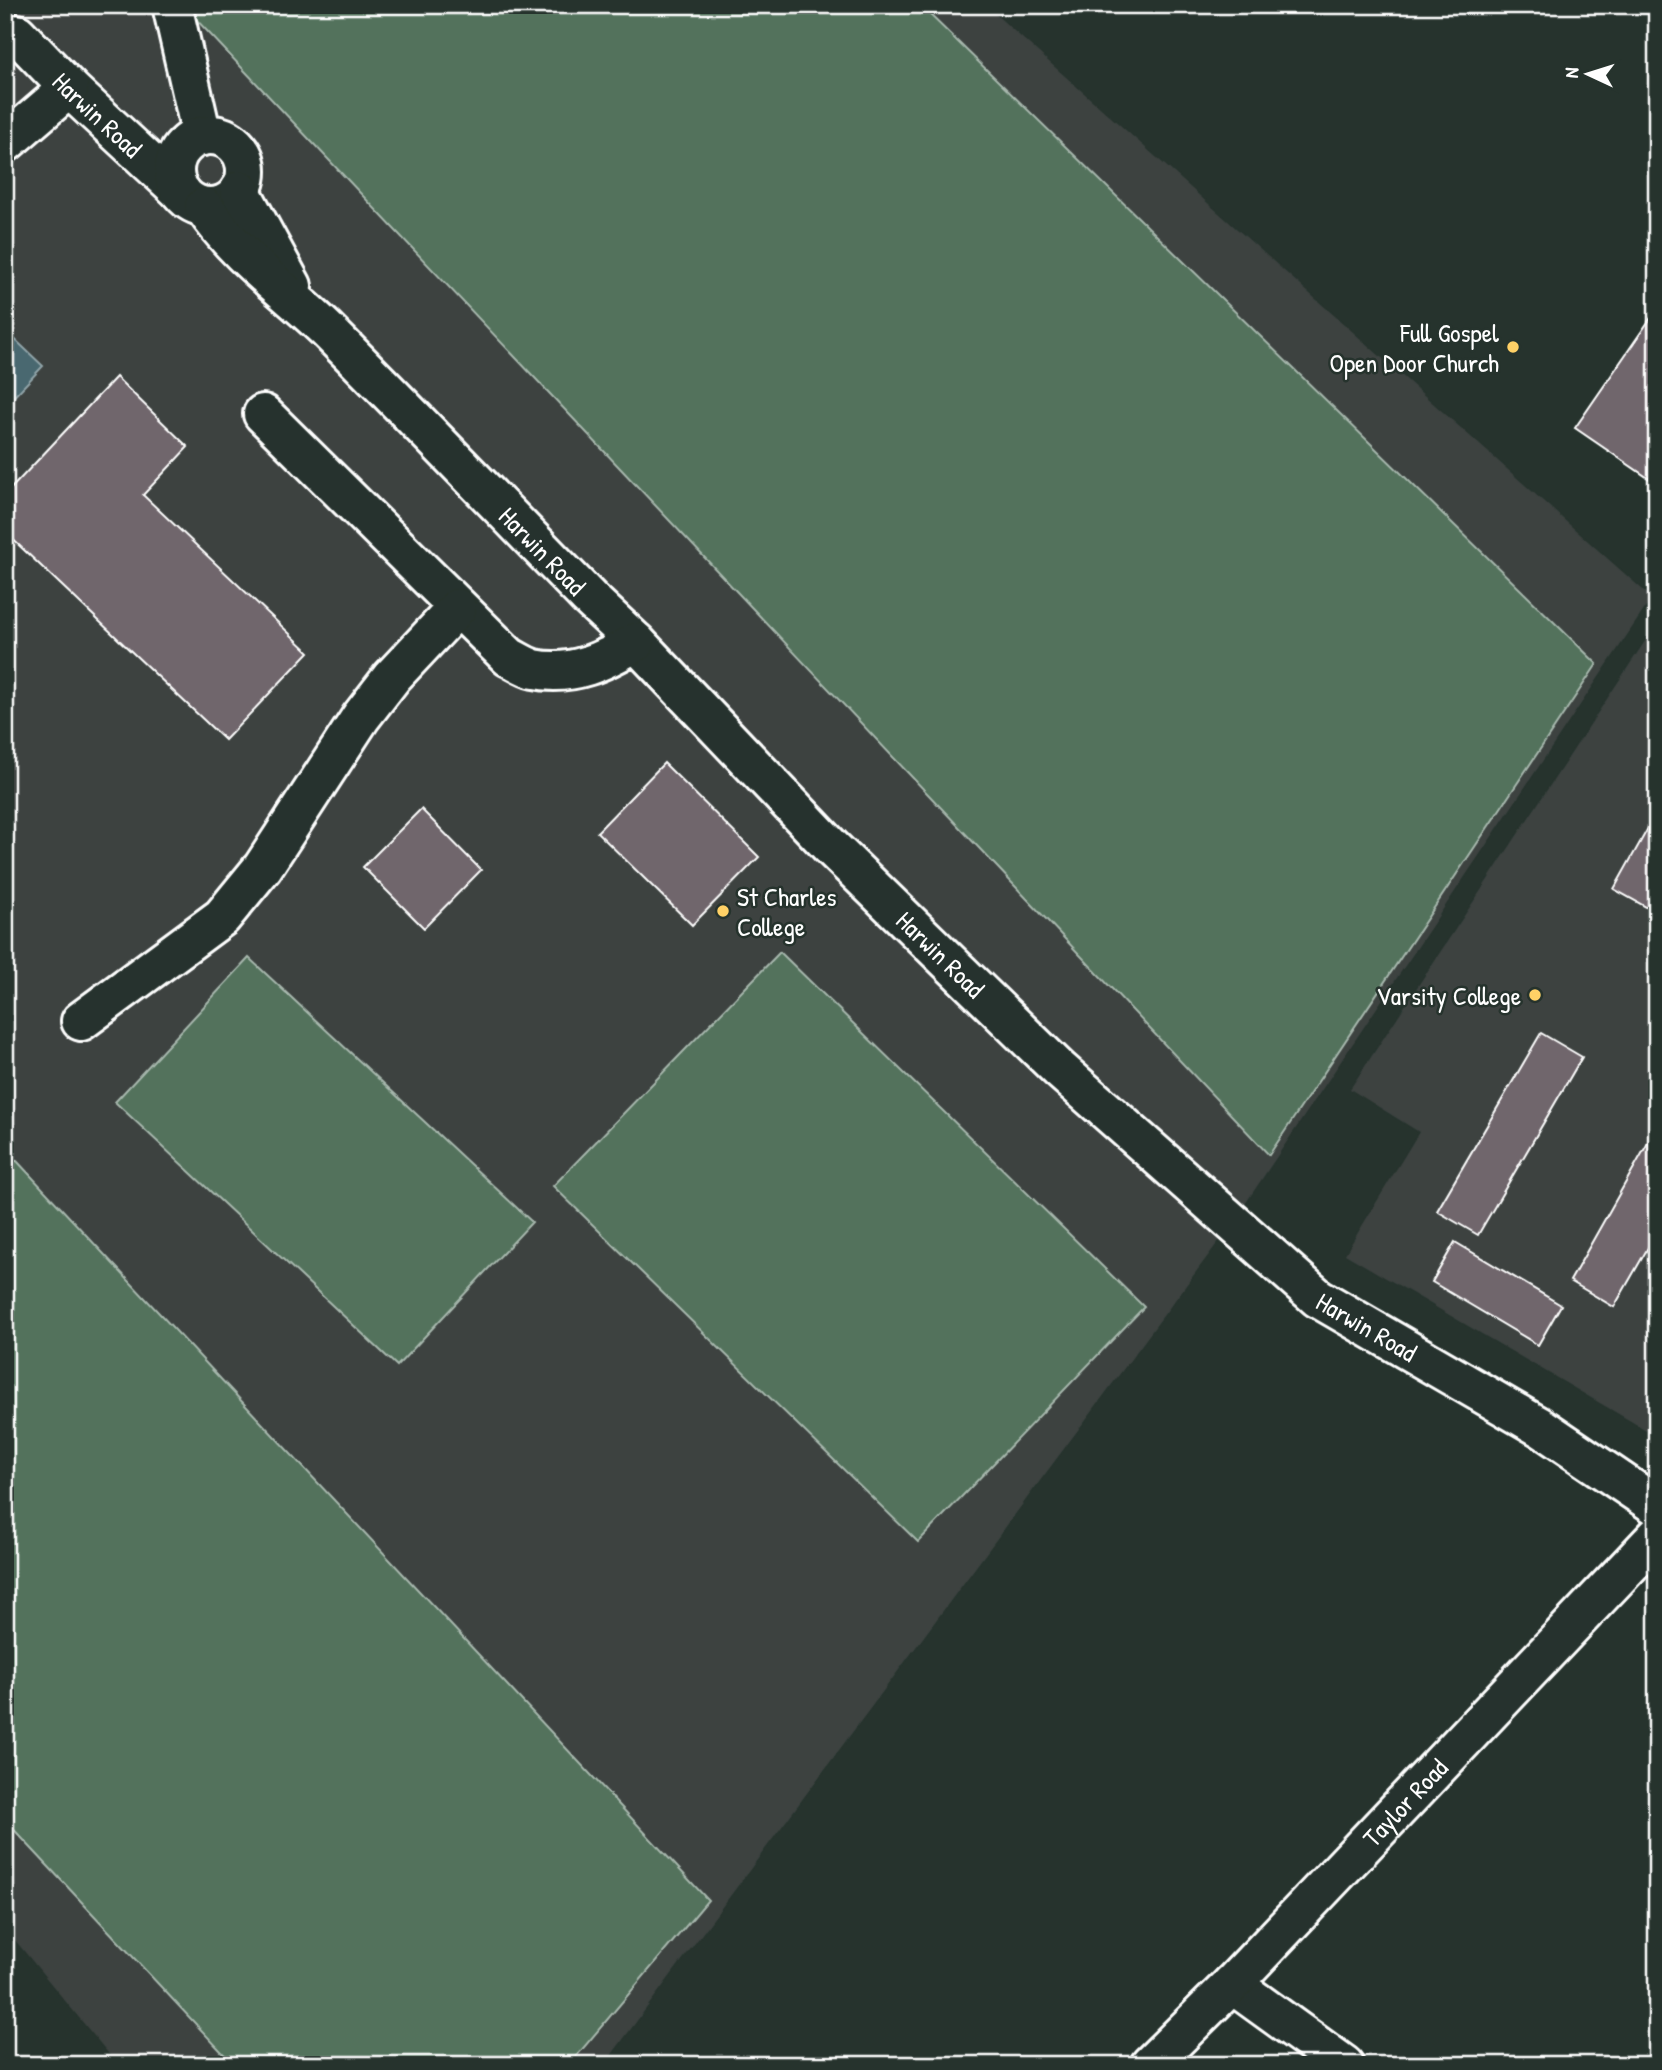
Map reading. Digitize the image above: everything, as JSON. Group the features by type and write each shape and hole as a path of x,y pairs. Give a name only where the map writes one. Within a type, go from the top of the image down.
{"street":[{"path":"172,5 201,136"},
{"name":"Harwin Road","path":"17,34 69,88 193,200 246,256 303,307 589,598 636,642 831,847 1059,1069 1318,1298 1542,1427 1657,1506"},
{"path":"5,144 69,88"},
{"path":"215,135 228,140 239,150 245,163 245,176 240,190 231,200 218,206 193,200 175,180 174,166 179,152 188,142 201,136 215,135"},
{"name":"Harwin Road","path":"240,190 303,307"},
{"path":"263,414 509,657 532,669 561,671 584,668 636,642"},
{"path":"81,1021 222,917 263,867 361,717 393,677 457,608"},
{"name":"Taylor Road","path":"1150,2065 1232,1984 1657,1536"},
{"path":"1232,1984 1344,2065"}],"shaded area":[{"name":"St Charles College","path":"5,5 985,5 1652,598 1231,1225 604,2065 118,2065 5,1928"},
{"name":"Varsity College","path":"1657,623 1657,1411 1646,1430 1345,1254 1419,1132 1350,1089"}],"green space":[{"path":"199,5 920,5 1597,664 1269,1155 191,14"},
{"path":"780,952 1144,1307 918,1542 553,1186"},
{"path":"249,958 532,1222 397,1366 115,1102"},
{"path":"16,1160 708,1900 569,2065 234,2065 5,1820 5,1173"}],"water":[{"path":"5,330 43,366 5,406"}],"building":[{"path":"1657,309 1657,484 1575,428"},
{"path":"116,377 188,447 143,495 309,652 225,740 5,532 5,495"},
{"path":"664,763 759,857 692,925 597,832"},
{"path":"421,809 481,870 424,928 363,867"},
{"path":"1657,812 1657,913 1614,889"},
{"path":"1541,1033 1582,1057 1478,1235 1437,1211"},
{"path":"1653,1134 1657,1136 1657,1232 1614,1307 1570,1281"},
{"path":"1455,1242 1561,1305 1538,1345 1432,1282"}],"place":[{"name":"Full Gospel Open Door Church","path":"1513,347"},
{"name":"St Charles College","path":"723,911"},
{"name":"Varsity College","path":"1535,995"}]}
